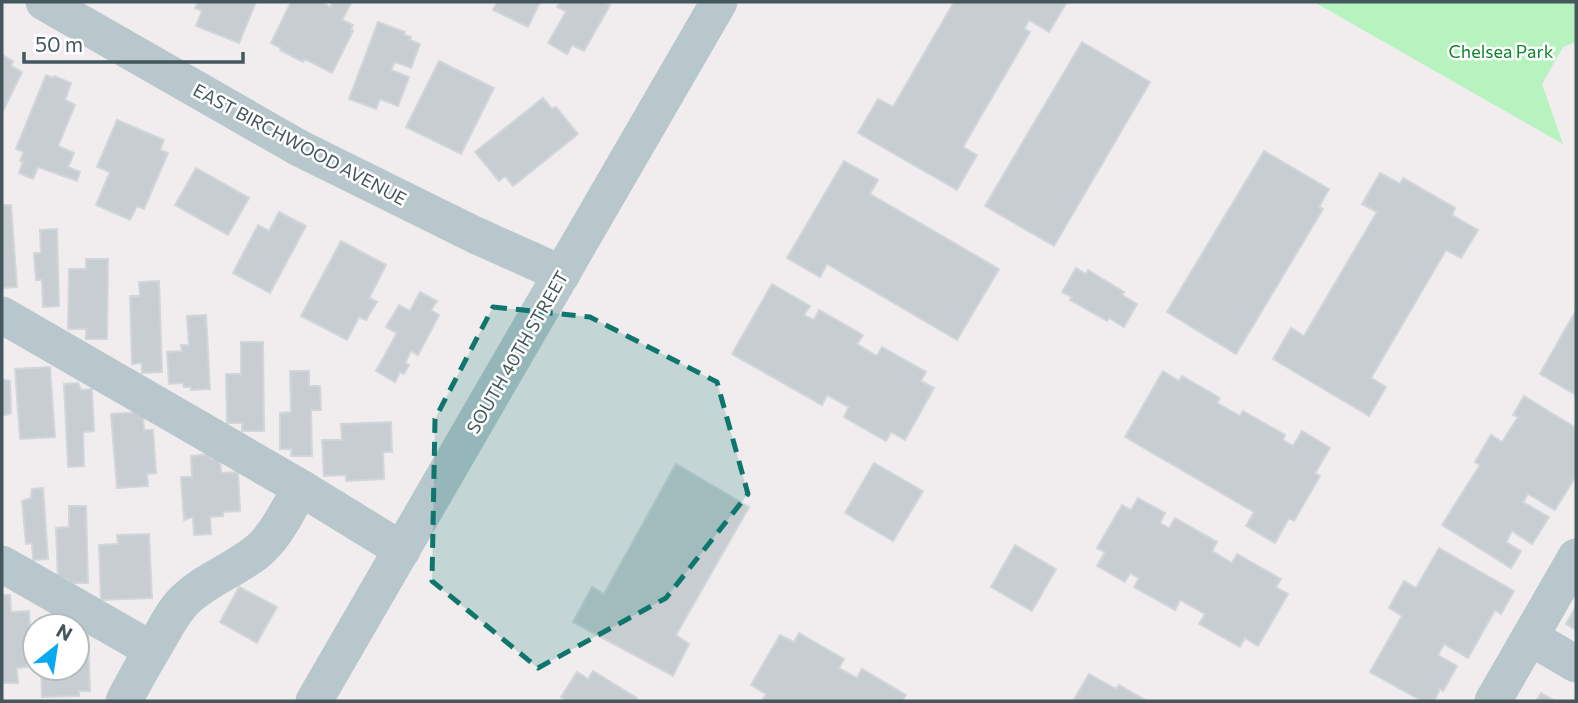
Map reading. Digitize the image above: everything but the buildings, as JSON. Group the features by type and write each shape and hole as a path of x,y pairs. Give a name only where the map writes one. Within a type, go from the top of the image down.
{"street":[{"name":"EAST BIRCHWOOD AVENUE","path":"44,2 299,148 475,235 562,274"},
{"name":"SOUTH 40TH STREET","path":"314,701 719,2"},
{"path":"2,315 301,488 402,550"},
{"path":"124,701 152,650 184,601 195,591 261,549 301,488"},
{"path":"1493,701 1576,557"},
{"path":"2,564 152,650"},
{"path":"1530,637 1576,664"}],"highlighted area":[{"path":"493,307 590,317 717,382 748,494 666,598 538,668 432,581 435,419"}],"green space":[{"name":"Chelsea Park","path":"1314,2 1576,2 1576,42 1563,47 1542,84 1563,144"}]}
